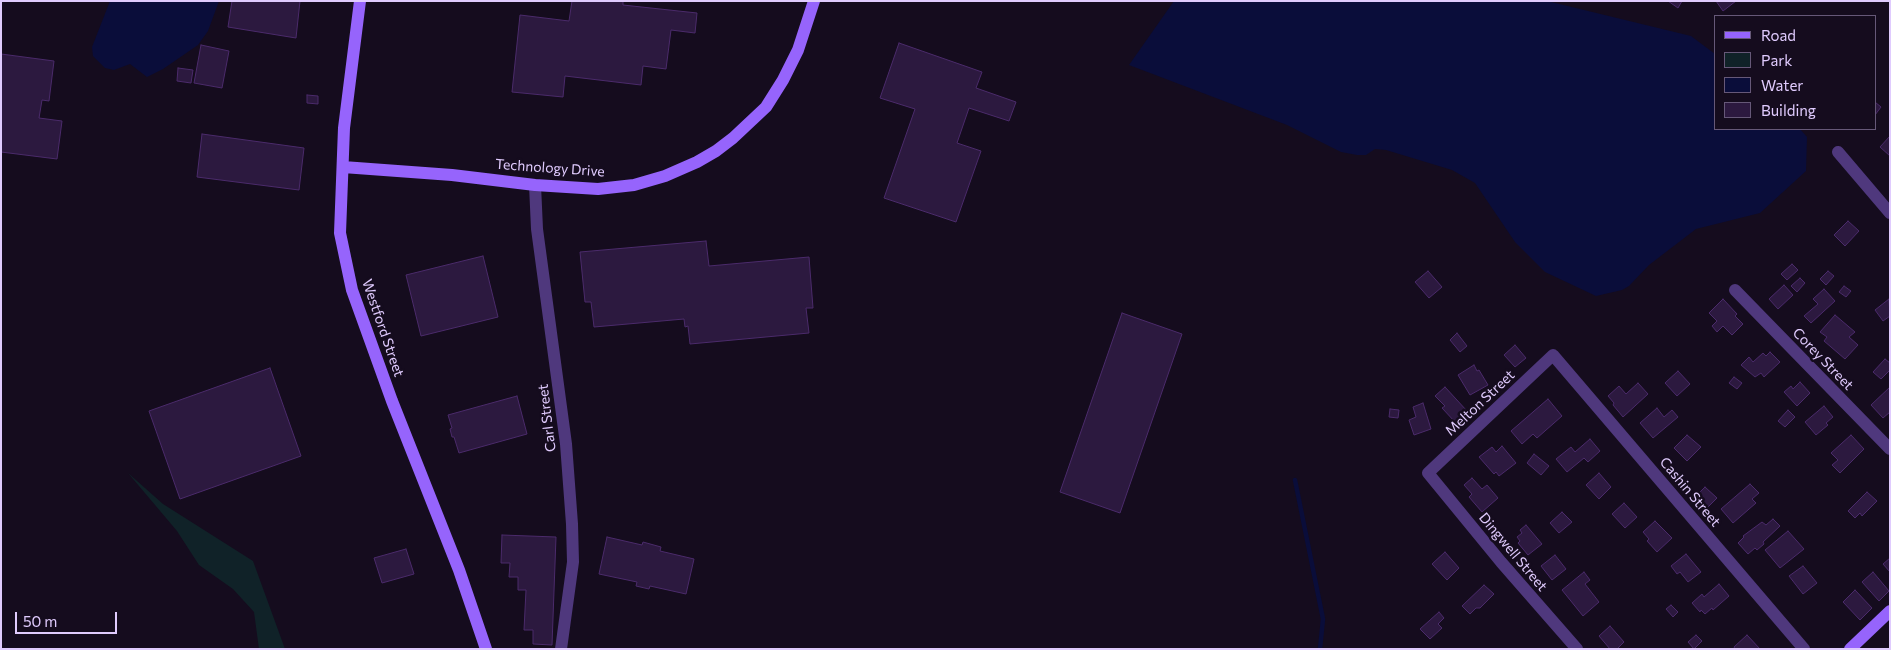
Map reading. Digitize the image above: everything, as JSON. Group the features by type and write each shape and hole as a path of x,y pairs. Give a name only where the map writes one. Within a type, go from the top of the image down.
{"main road":[{"name":"Westford Street","path":"360,1 344,128 340,233 352,290 392,401 459,570 486,649"},
{"name":"Technology Drive","path":"343,167 452,174 535,185 598,189 634,185 665,176 697,162 716,151 766,107 784,80 798,50 814,1"},
{"path":"1850,649 1890,611"}],"street":[{"path":"1838,152 1890,213"},
{"name":"Carl Street","path":"535,185 537,229 566,444 572,524 573,562 561,649"},
{"name":"Corey Street","path":"1735,290 1890,449"},
{"name":"Melton Street","path":"1428,473 1553,355"},
{"name":"Cashin Street","path":"1553,355 1804,649"},
{"name":"Dingwell Street","path":"1428,473 1501,562 1578,649"}],"green space":[{"path":"128,473 163,504 253,561 285,649 259,649 254,612 233,589 199,565 177,531"}],"water":[{"path":"110,1 219,1 208,31 198,45 163,69 147,77 130,64 114,70 105,68 93,56 92,47"},
{"path":"1174,1 1547,1 1691,36 1714,53 1714,130 1801,130 1807,137 1806,171 1760,213 1696,229 1649,265 1629,286 1622,290 1596,296 1545,272 1515,242 1475,183 1452,170 1386,150 1375,149 1366,155 1341,152 1287,125 1129,65"}],"building":[{"path":"232,1 300,1 296,38 228,27"},
{"path":"572,1 623,1 623,5 697,13 695,33 671,30 666,69 643,66 641,85 565,76 563,97 512,92 520,15 569,21"},
{"path":"1668,1 1682,1 1678,8"},
{"path":"1716,1 1736,1 1723,11"},
{"path":"899,43 982,72 976,88 1016,102 1009,121 969,108 957,143 981,151 956,222 884,198 915,109 880,98"},
{"path":"201,45 229,51 222,88 194,83"},
{"path":"1,54 54,61 49,101 42,100 39,118 62,121 57,159 1,152"},
{"path":"178,68 193,70 191,83 177,81"},
{"path":"307,95 318,96 318,104 307,103"},
{"path":"1876,103 1881,107 1876,114"},
{"path":"202,134 304,148 299,190 197,177"},
{"path":"1890,136 1890,156 1880,147"},
{"path":"1848,221 1859,231 1845,246 1834,235"},
{"path":"706,241 709,266 809,257 813,308 806,308 809,333 690,344 688,326 685,327 684,319 594,327 591,302 585,302 580,252"},
{"path":"483,256 498,317 421,336 406,275"},
{"path":"1792,264 1798,270 1787,280 1781,274"},
{"path":"1428,271 1442,287 1429,298 1415,282"},
{"path":"1828,271 1834,276 1826,285 1820,279"},
{"path":"1800,278 1805,283 1797,292 1791,286"},
{"path":"1784,285 1793,295 1778,309 1769,299"},
{"path":"1844,286 1851,291 1846,297 1839,292"},
{"path":"1824,289 1835,301 1811,323 1804,316 1818,304 1813,299"},
{"path":"1723,299 1737,314 1735,316 1743,324 1732,335 1723,326 1717,332 1712,326 1717,321 1709,313"},
{"path":"1889,299 1890,316 1883,321 1875,310"},
{"path":"1122,313 1182,334 1120,513 1060,492"},
{"path":"1835,315 1855,332 1849,337 1858,345 1845,359 1824,341 1827,337 1820,332"},
{"path":"1457,333 1467,346 1460,352 1450,340"},
{"path":"1515,345 1526,358 1515,367 1504,355"},
{"path":"1770,352 1780,362 1764,377 1761,373 1755,377 1741,365 1749,357 1753,362 1763,353 1766,356"},
{"path":"1885,359 1890,363 1890,370 1881,379 1873,372"},
{"path":"1474,365 1488,385 1470,395 1458,375"},
{"path":"270,368 301,456 180,499 149,411"},
{"path":"1678,371 1690,384 1677,396 1665,383"},
{"path":"1734,377 1742,383 1737,389 1729,383"},
{"path":"1800,382 1810,393 1797,406 1784,392 1791,386 1793,389"},
{"path":"1638,383 1648,394 1623,417 1608,396 1619,386 1626,394"},
{"path":"1445,387 1467,411 1455,422 1442,408 1445,406 1435,396"},
{"path":"1890,387 1890,412 1883,418 1871,405"},
{"path":"517,396 527,434 459,453 454,437 452,437 450,429 452,428 448,415"},
{"path":"1548,399 1562,416 1537,438 1533,434 1522,444 1511,431"},
{"path":"1423,403 1431,429 1414,435 1409,420 1416,417 1413,407"},
{"path":"1824,406 1833,417 1826,423 1828,425 1816,435 1805,422"},
{"path":"1657,408 1664,417 1672,410 1678,417 1653,438 1640,423"},
{"path":"1390,409 1399,410 1398,418 1389,417"},
{"path":"1788,410 1795,417 1785,427 1778,421"},
{"path":"1687,435 1701,447 1687,461 1674,448"},
{"path":"1851,435 1864,449 1840,473 1832,465 1838,460 1831,453"},
{"path":"1590,439 1600,451 1588,462 1584,458 1567,472 1556,459 1571,447 1575,452"},
{"path":"1502,446 1516,463 1499,476 1496,472 1494,474 1479,457 1492,447 1496,452"},
{"path":"1534,454 1549,466 1541,475 1527,463"},
{"path":"1599,473 1611,487 1599,499 1586,485"},
{"path":"1472,478 1482,489 1487,485 1498,498 1482,512 1469,497 1472,494 1464,485"},
{"path":"1750,484 1759,493 1752,499 1756,503 1733,523 1721,509"},
{"path":"1705,487 1717,498 1705,510 1694,498"},
{"path":"1867,492 1877,501 1862,516 1860,513 1855,518 1848,511"},
{"path":"1624,503 1637,517 1625,528 1612,514"},
{"path":"1562,512 1572,522 1559,533 1550,523"},
{"path":"1773,519 1780,526 1763,542 1764,544 1748,554 1738,543 1743,536 1762,522 1766,525"},
{"path":"1655,521 1672,538 1657,552 1647,541 1649,539 1643,532"},
{"path":"1526,525 1542,544 1528,555 1518,543 1520,541 1517,537 1522,533 1520,530"},
{"path":"1788,531 1804,549 1780,568 1765,550"},
{"path":"502,535 556,537 552,645 533,644 533,630 524,630 526,590 518,590 518,577 509,577 510,563 501,563"},
{"path":"607,537 642,545 643,542 661,547 660,551 694,559 686,594 650,586 649,589 636,586 637,582 599,574"},
{"path":"406,549 414,574 382,583 374,558"},
{"path":"1445,552 1459,568 1447,580 1432,564"},
{"path":"1686,554 1701,572 1688,582 1680,572 1677,574 1671,566"},
{"path":"1555,555 1566,569 1552,580 1541,566"},
{"path":"1890,558 1890,572 1883,564"},
{"path":"1803,566 1817,583 1803,594 1789,576"},
{"path":"1584,572 1590,580 1585,584 1599,602 1583,616 1562,590"},
{"path":"1873,572 1889,591 1879,601 1862,582"},
{"path":"1719,584 1729,596 1713,610 1712,608 1705,614 1701,610 1700,612 1692,603 1702,594 1704,597"},
{"path":"1484,585 1494,594 1480,608 1476,608 1470,614 1462,606"},
{"path":"1855,590 1872,608 1860,620 1843,602"},
{"path":"1671,605 1678,612 1673,617 1666,609"},
{"path":"1439,612 1444,618 1438,624 1442,628 1430,639 1420,629"},
{"path":"1610,626 1624,642 1617,649 1610,649 1599,636"},
{"path":"1696,635 1702,641 1694,649 1688,642"},
{"path":"1747,635 1760,649 1735,649 1734,647"}],"waterway":[{"path":"1295,480 1323,619 1320,649"}]}
